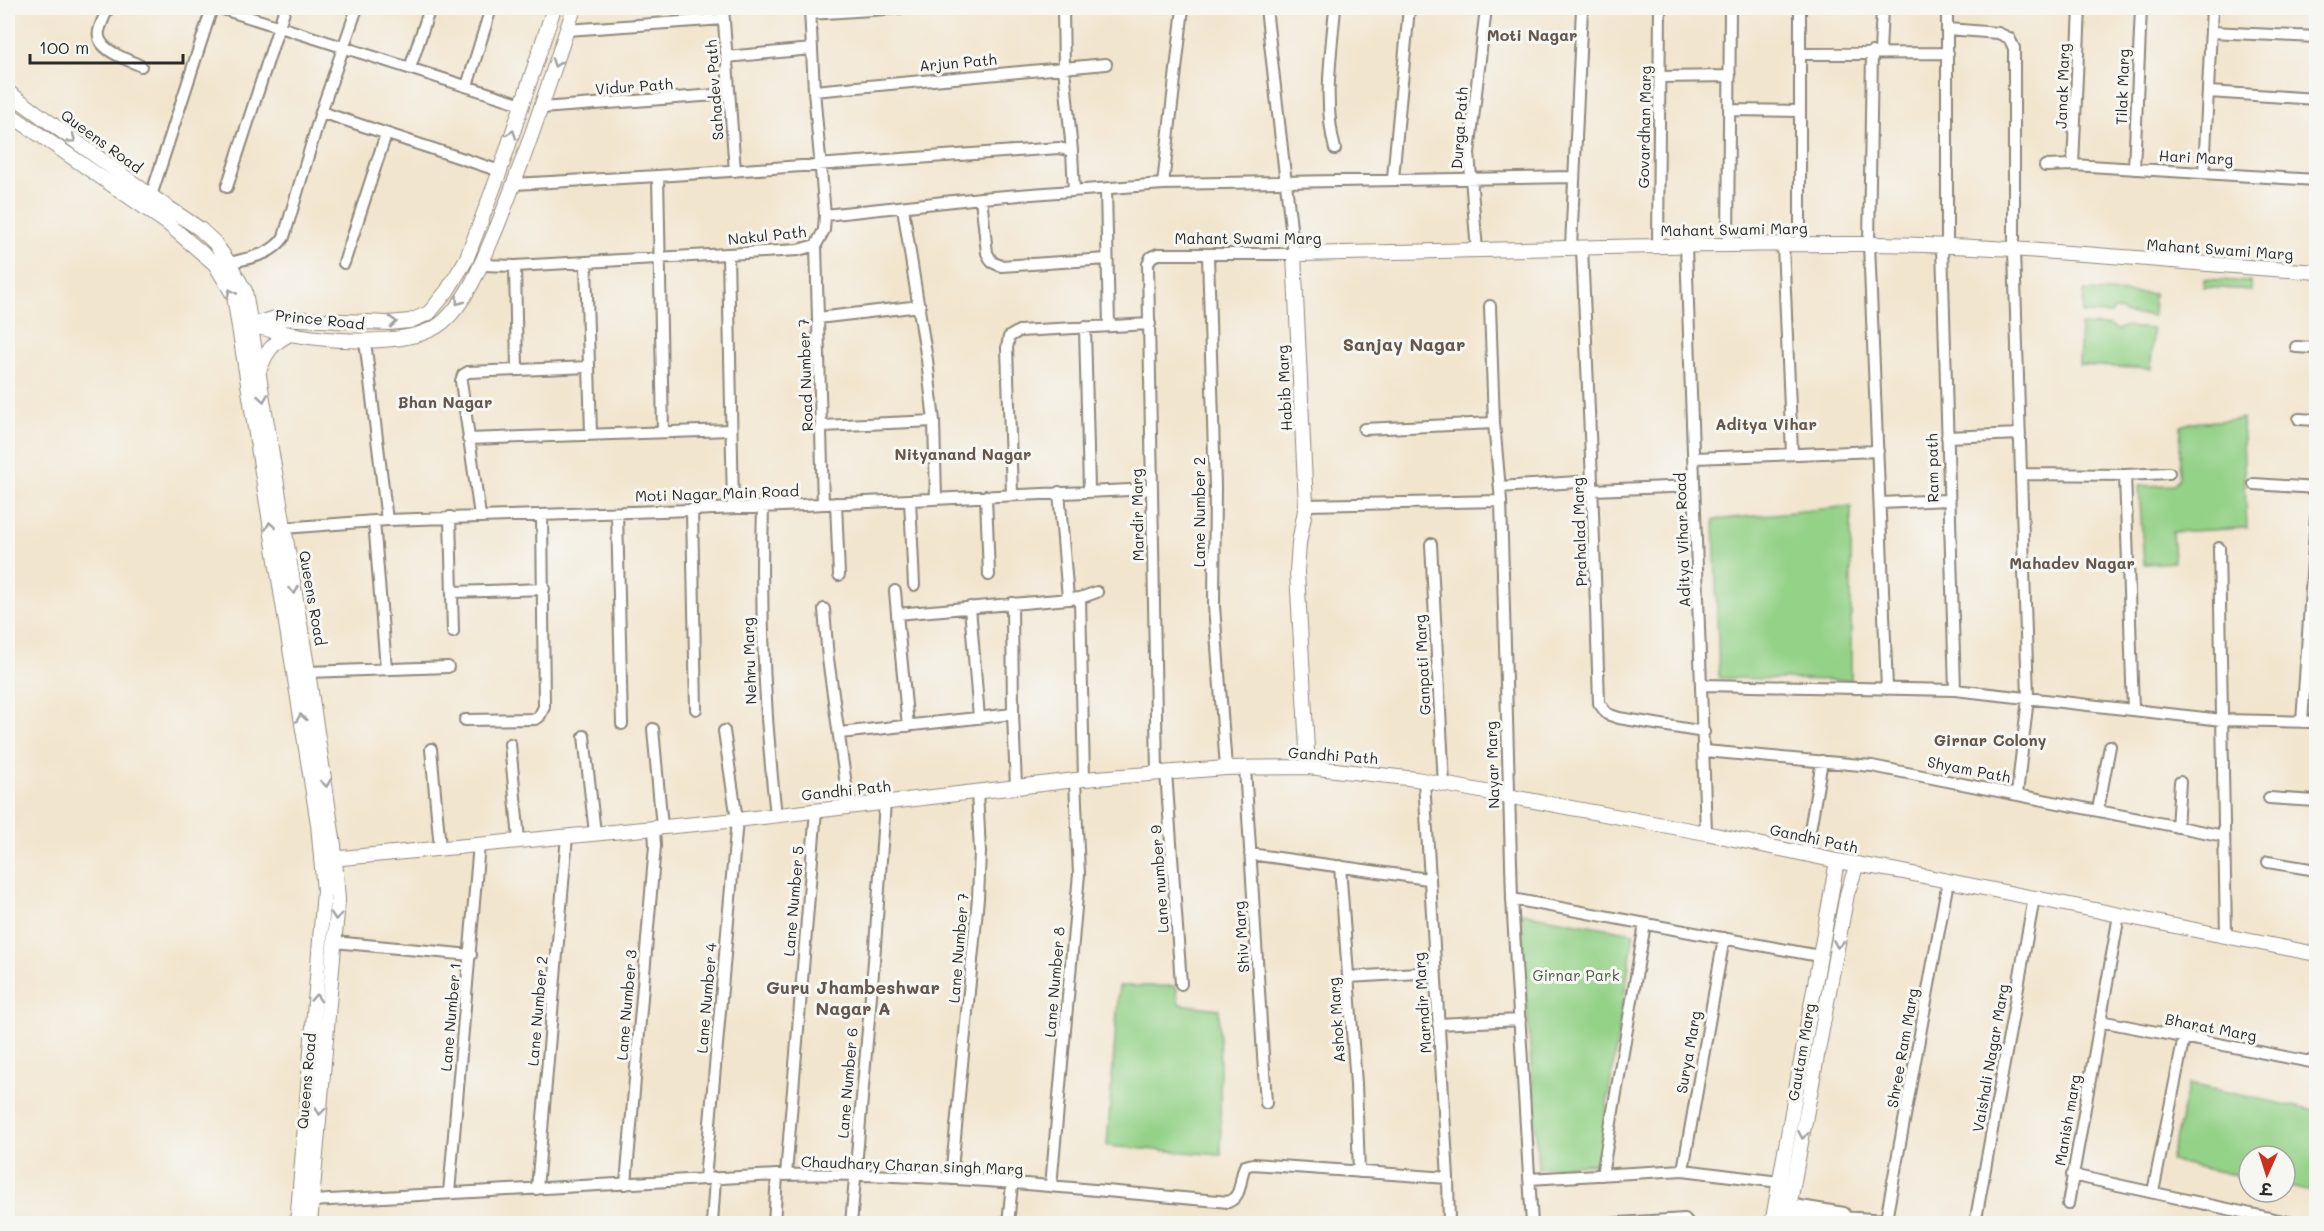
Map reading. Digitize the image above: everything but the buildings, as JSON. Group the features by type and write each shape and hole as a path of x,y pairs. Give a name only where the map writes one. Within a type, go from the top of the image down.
{"street":[{"path":"108,8 98,39 102,46 141,66"},
{"path":"151,196 212,8"},
{"path":"220,8 522,104"},
{"path":"227,187 285,8"},
{"path":"230,263 267,254 277,248 284,237 321,112 357,8"},
{"path":"410,68 430,8"},
{"path":"466,86 491,8"},
{"name":"Prince Road","path":"245,326 276,318 388,323 410,321 429,313 447,291 466,260 500,171 554,8"},
{"name":"Prince Road","path":"245,326 276,333 365,341 417,336 442,322 462,299 481,265 514,184 574,8"},
{"path":"810,11 901,8"},
{"path":"1063,8 1064,68 1074,191"},
{"path":"1163,183 1183,8"},
{"name":"Habib Marg","path":"1266,8 1294,254 1306,505 1299,543 1297,572 1308,767"},
{"path":"1335,8 1328,98 1329,127 1335,149"},
{"path":"1393,178 1409,8"},
{"name":"Durga Path","path":"1478,251 1470,178 1471,130 1486,8"},
{"name":"Prahalad Marg","path":"1582,8 1573,177 1593,485 1599,704 1606,714 1618,718 1704,732"},
{"name":"Govardhan Marg","path":"1658,246 1660,8"},
{"path":"1728,244 1731,8"},
{"path":"1800,8 1800,245"},
{"path":"1882,8 1876,52 1869,244 1887,689"},
{"name":"Ram path","path":"1947,8 1945,246 1947,437 1955,690"},
{"name":"Janak Marg","path":"2073,165 2080,8"},
{"name":"Tilak Marg","path":"2134,169 2141,8"},
{"path":"2204,172 2212,8"},
{"name":"Nakul Path","path":"481,265 515,266 728,255 798,250 816,245 824,230 825,215 814,91 810,11"},
{"path":"567,30 724,13"},
{"name":"Sahadev Path","path":"724,13 735,171"},
{"path":"1948,29 1998,33 2009,38 2014,48 2014,250 2028,698 2017,794"},
{"path":"2211,32 2316,37"},
{"path":"726,57 812,49"},
{"path":"1801,54 1948,52"},
{"name":"Arjun Path","path":"814,91 1106,64"},
{"path":"1660,77 1730,76"},
{"name":"Queens Road","path":"8,92 200,229 214,242 230,263 245,291 247,301 245,326 318,824 338,900 310,1224"},
{"path":"2209,92 2316,99"},
{"name":"Vidur Path","path":"541,108 729,94"},
{"path":"1729,110 1800,111"},
{"path":"321,112 500,171"},
{"name":"Queens Road","path":"8,113 167,222 215,264 234,296 259,371 333,832 324,891 297,1224"},
{"path":"35,132 43,118"},
{"path":"345,263 387,134"},
{"path":"514,184 1059,148 1072,151"},
{"name":"Hari Marg","path":"2045,166 2073,165 2316,180"},
{"path":"657,176 663,432"},
{"path":"825,215 981,198 1163,183 1573,177"},
{"path":"1106,189 1109,326"},
{"path":"981,198 987,253 992,262 1001,266 1107,259"},
{"path":"903,208 920,306 933,421 936,498"},
{"name":"Mahant Swami Marg","path":"1151,257 1158,254 1478,251 1728,244 1869,244 2014,250 2316,272"},
{"name":"Road Number 7","path":"816,245 823,504"},
{"path":"1783,245 1792,453"},
{"name":"Aditya Vihar Road","path":"1686,246 1703,684 1706,833"},
{"path":"728,255 733,507"},
{"name":"Lane Number 2","path":"1208,255 1215,487 1214,606 1226,768"},
{"name":"Mardir Marg","path":"1151,257 1148,264 1152,489 1161,772"},
{"path":"586,263 591,435"},
{"path":"515,266 517,369"},
{"path":"247,301 276,318"},
{"path":"818,318 920,306"},
{"name":"Nayar Marg","path":"1490,306 1494,423 1501,501 1512,899 1532,1224"},
{"path":"1012,494 1007,348 1009,337 1019,331 1150,324"},
{"path":"1085,327 1089,490"},
{"path":"259,371 267,350 277,341 292,334"},
{"path":"365,341 387,520"},
{"path":"2296,347 2316,348"},
{"path":"480,516 461,381 463,375 468,372 589,367"},
{"path":"2299,419 2316,420"},
{"path":"822,426 933,421"},
{"path":"1364,429 1494,423"},
{"path":"468,439 731,430"},
{"path":"1947,437 2020,434"},
{"path":"1694,458 1878,451"},
{"path":"2021,474 2169,473"},
{"path":"2125,475 2133,709"},
{"path":"2254,483 2316,488"},
{"path":"1500,487 1694,486"},
{"name":"Moti Nagar Main Road","path":"284,528 450,517 617,513 1089,490 1152,489"},
{"path":"1059,492 1068,598"},
{"path":"986,496 989,575"},
{"path":"910,500 914,585"},
{"path":"1881,503 1948,500"},
{"path":"1306,505 1501,501"},
{"path":"836,503 839,575"},
{"name":"Nehru Marg","path":"763,506 762,646 767,740 776,815"},
{"path":"692,510 696,709"},
{"path":"617,513 622,724"},
{"path":"465,720 535,719 542,713 544,707 544,589 542,515"},
{"path":"450,517 453,633"},
{"path":"2302,722 2316,517"},
{"path":"374,521 386,668"},
{"name":"Ganpati Marg","path":"1431,544 1444,785"},
{"path":"2219,548 2226,935"},
{"path":"453,592 544,589"},
{"path":"896,591 908,726"},
{"path":"897,614 1080,598 1097,592"},
{"name":"Lane Number 8","path":"1051,1186 1079,874 1080,598"},
{"path":"1012,603 1016,786"},
{"path":"970,607 979,718"},
{"path":"824,609 828,659 849,806"},
{"path":"308,672 448,667"},
{"path":"1703,684 1955,690 2222,720 2316,722"},
{"path":"840,733 1013,714"},
{"name":"Lane Number 3","path":"626,1184 658,827 653,729"},
{"name":"Lane Number 4","path":"712,1224 710,1179 736,820 724,730"},
{"path":"584,736 596,833"},
{"path":"510,744 519,840"},
{"path":"2098,810 2110,746"},
{"path":"431,749 440,848"},
{"name":"Shyam Path","path":"1704,751 1872,766 2224,836"},
{"path":"1806,853 1822,761"},
{"name":"Gandhi Path","path":"328,859 736,820 1079,779 1226,768 1308,767 1424,781 1706,833 1837,861 2316,954"},
{"name":"Shiv Marg","path":"1245,768 1266,1103"},
{"name":"Lane number 9","path":"1161,772 1181,984"},
{"name":"Marndir Marg","path":"1424,781 1449,1224"},
{"path":"2177,827 2180,782"},
{"name":"Lane Number 7","path":"951,1179 978,898 980,852 977,791"},
{"path":"2269,798 2316,801"},
{"name":"Lane Number 6","path":"851,1224 874,961 885,802"},
{"name":"Lane Number 5","path":"774,1224 781,1175 816,810"},
{"name":"Lane Number 2","path":"537,1189 567,836"},
{"name":"Lane Number 1","path":"449,1193 479,844"},
{"path":"1250,854 1428,879"},
{"name":"Gautam Marg","path":"1781,1213 1779,1182 1837,861"},
{"path":"2268,862 2316,870"},
{"name":"Gautam Marg","path":"1781,1213 1849,886 1857,864"},
{"name":"Ashok Marg","path":"1340,866 1356,1084 1359,1172"},
{"name":"Shree Ram Marg","path":"1886,1220 1948,881"},
{"name":"Vaishali Nagar Marg","path":"1975,1224 2034,898"},
{"path":"1512,899 1819,956"},
{"name":"Manish marg","path":"2119,915 2072,1175 2290,1223"},
{"path":"1602,1175 1645,924"},
{"name":"Surya Marg","path":"1683,1170 1724,939"},
{"path":"334,942 471,955"},
{"path":"1348,977 1435,972"},
{"path":"1438,1024 1521,1020"},
{"name":"Bharat Marg","path":"2100,1021 2316,1063"},
{"path":"2153,1192 2184,1037"},
{"name":"Chaudhary Charan singh Marg","path":"312,1201 781,1175 854,1175 1051,1186 1228,1202 1234,1200 1239,1193 1245,1166 1253,1164 1448,1178"},
{"path":"1529,1179 1683,1170 1779,1182"},
{"path":"2068,1204 2072,1175"},
{"path":"1008,1224 1012,1184"},
{"path":"1781,1213 1829,1209 1864,1221 1886,1220 1902,1224"},
{"path":"1603,1224 1685,1219 1689,1224"}],"green space":[{"path":"2204,279 2251,282 2251,290 2203,287"},
{"path":"2084,291 2154,294 2153,316 2125,314 2114,310 2111,314 2083,313"},
{"path":"2081,325 2110,326 2117,330 2124,327 2153,329 2151,369 2079,365"},
{"path":"2242,419 2247,528 2172,532 2174,562 2144,564 2139,486 2173,485 2179,478 2181,426 2190,423"},
{"path":"1851,506 1851,680 1719,678 1714,520"},
{"name":"Girnar Park","path":"1521,913 1634,933 1598,1163 1538,1168"},
{"path":"1119,986 1176,986 1179,1004 1219,1009 1221,1155 1107,1146"},
{"path":"2189,1084 2316,1111 2316,1193 2297,1189 2297,1144 2237,1144 2237,1175 2170,1161"}],"district":[{"name":"Moti Nagar","path":"1532,34"},
{"name":"Sanjay Nagar","path":"1404,344"},
{"name":"Bhan Nagar","path":"445,401"},
{"name":"Aditya Vihar","path":"1766,423"},
{"name":"Nityanand Nagar","path":"963,453"},
{"name":"Mahadev Nagar","path":"2072,562"},
{"name":"Girnar Colony","path":"1990,739"},
{"name":"Guru Jhambeshwar Nagar A","path":"853,997"}]}
